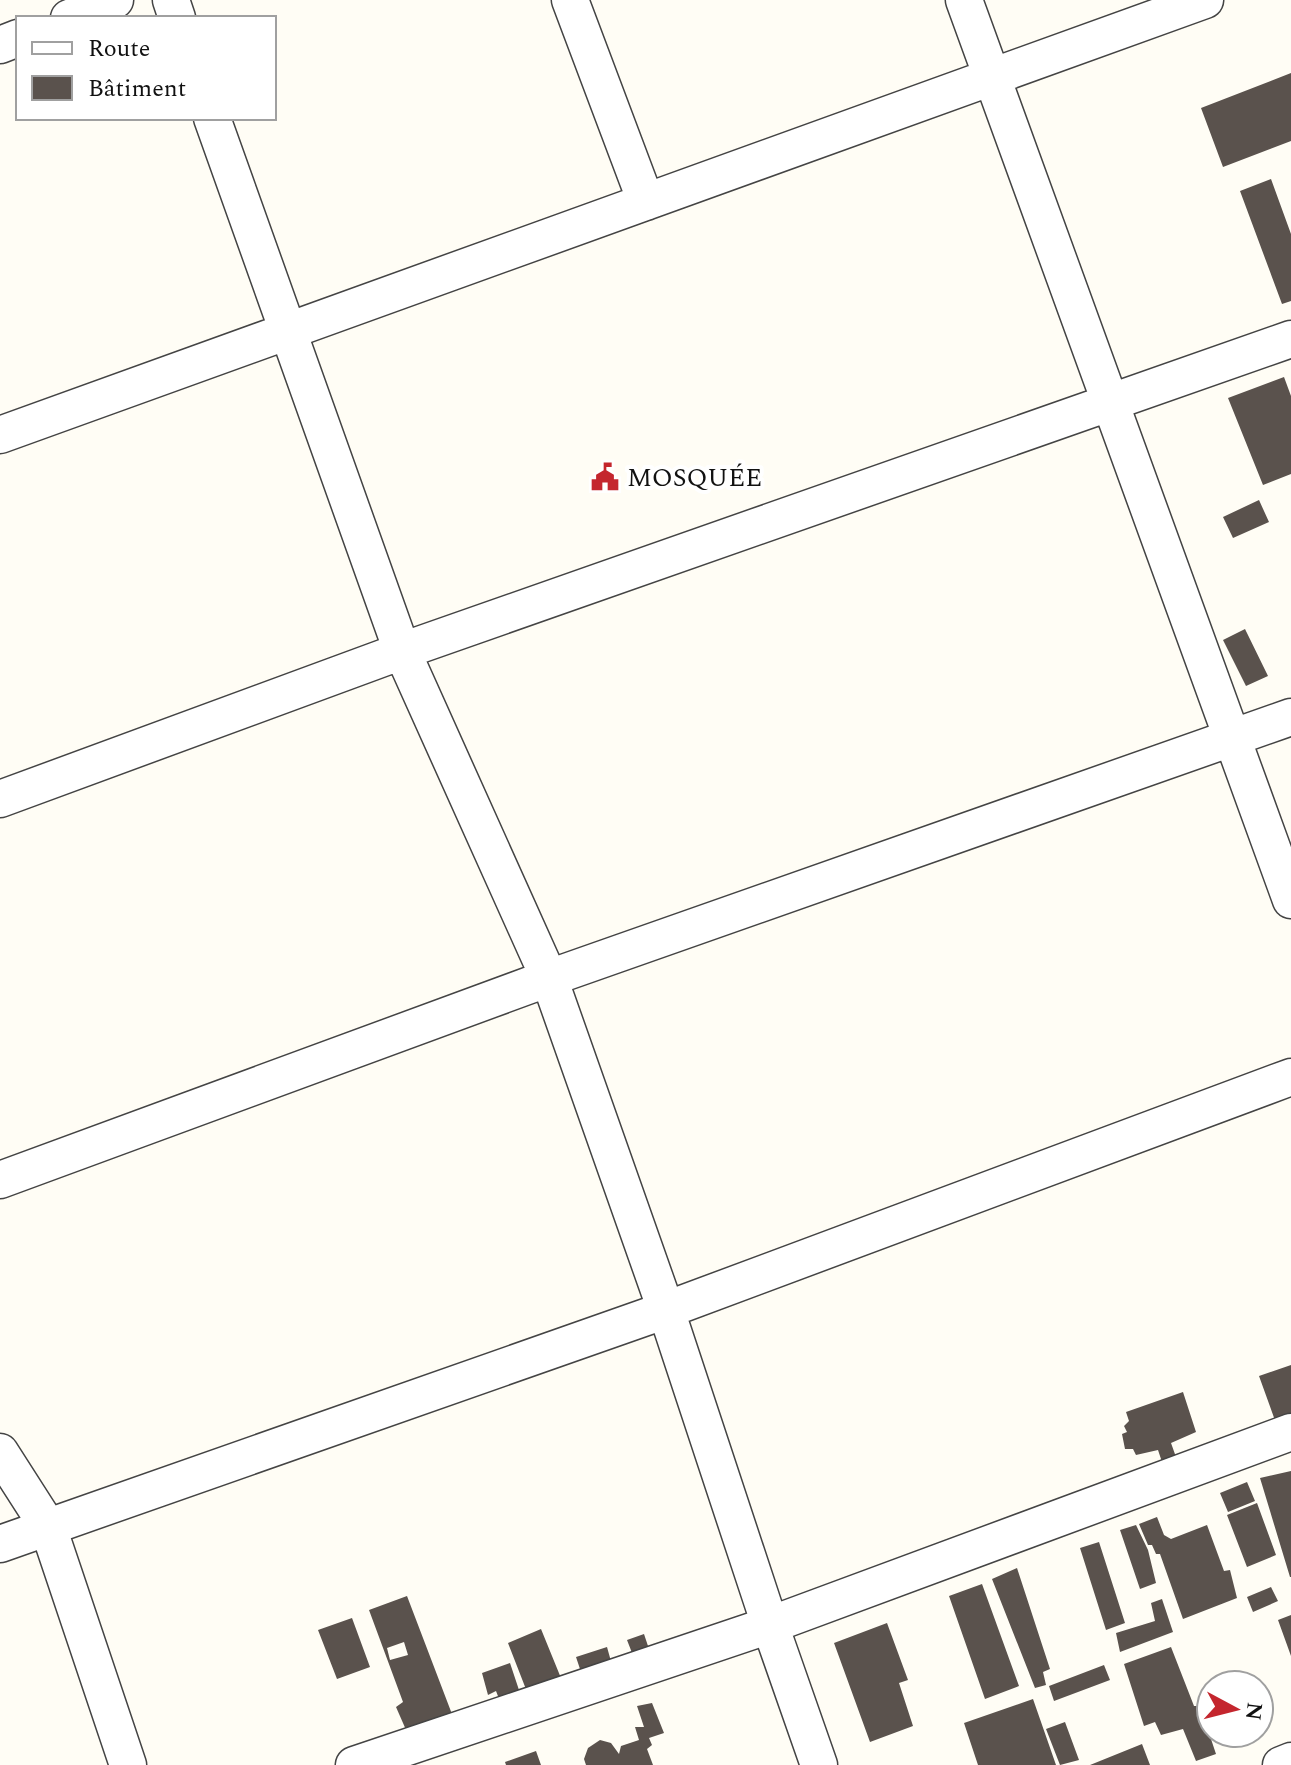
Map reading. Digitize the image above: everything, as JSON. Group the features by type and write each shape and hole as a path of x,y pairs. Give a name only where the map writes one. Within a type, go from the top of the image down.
{"street":[{"path":"74,16 115,0"},
{"path":"570,0 646,202"},
{"path":"964,0 1291,900"},
{"path":"0,435 1205,0"},
{"path":"213,120 402,651 549,978 666,1310 819,1765"},
{"path":"0,799 402,651 1291,339"},
{"path":"0,1180 549,978 1291,717"},
{"path":"0,1544 666,1310 1291,1077"},
{"path":"354,1765 770,1625 1291,1432"},
{"path":"0,1452 48,1527 128,1765"},
{"path":"1281,1765 1291,1761"}],"building":[{"path":"1291,73 1291,141 1223,167 1201,108"},
{"path":"1271,179 1291,234 1291,301 1282,304 1240,191"},
{"path":"1284,377 1291,396 1291,474 1263,485 1228,398"},
{"path":"1259,500 1269,522 1233,538 1223,517"},
{"path":"1245,629 1268,676 1246,686 1223,640"},
{"path":"1291,1365 1291,1421 1277,1426 1259,1376"},
{"path":"1183,1392 1196,1432 1171,1443 1176,1457 1162,1462 1158,1450 1136,1455 1133,1449 1125,1449 1122,1434 1127,1432 1124,1426 1129,1421 1126,1412"},
{"path":"1291,1471 1291,1577 1290,1577 1260,1478"},
{"path":"1247,1482 1255,1501 1228,1512 1220,1493"},
{"path":"1257,1503 1276,1555 1247,1567 1227,1515"},
{"path":"1157,1517 1164,1535 1171,1539 1207,1525 1224,1571 1230,1570 1237,1598 1183,1619 1160,1554 1148,1545 1139,1524"},
{"path":"1136,1525 1148,1550 1156,1583 1140,1589 1120,1530"},
{"path":"1099,1542 1125,1623 1106,1630 1080,1548"},
{"path":"1017,1568 1050,1669 1043,1672 1046,1685 1035,1688 992,1579"},
{"path":"982,1584 1019,1686 985,1699 949,1596"},
{"path":"1271,1587 1278,1601 1253,1612 1247,1597"},
{"path":"407,1596 455,1722 410,1739 396,1707 403,1702 369,1610","holes":["404,1642 408,1655 390,1660 387,1648"]},
{"path":"1162,1599 1173,1632 1120,1652 1116,1633 1155,1621 1151,1603"},
{"path":"1291,1615 1291,1656 1278,1620"},
{"path":"352,1618 370,1667 337,1679 318,1630"},
{"path":"887,1623 908,1680 899,1683 913,1726 870,1742 834,1643"},
{"path":"541,1629 563,1683 529,1697 508,1643"},
{"path":"644,1634 650,1652 634,1658 627,1640"},
{"path":"607,1647 612,1665 582,1675 576,1657"},
{"path":"1171,1647 1195,1706 1195,1749 1214,1749 1216,1754 1196,1761 1183,1729 1161,1735 1155,1722 1144,1726 1124,1664"},
{"path":"510,1663 521,1696 501,1704 496,1691 488,1695 482,1673"},
{"path":"1104,1665 1110,1680 1054,1701 1049,1686"},
{"path":"1033,1699 1056,1765 978,1765 964,1723"},
{"path":"652,1703 664,1733 649,1738 652,1745 647,1749 653,1765 586,1765 584,1759 588,1748 600,1740 611,1743 619,1754 621,1746 639,1740 635,1727 644,1727 637,1706"},
{"path":"1065,1722 1079,1760 1060,1765 1046,1729"},
{"path":"1142,1744 1150,1765 1090,1765"},
{"path":"536,1751 541,1765 506,1765 505,1762"}],"place":[{"name":"MOSQUÉE","path":"605,477"}]}
